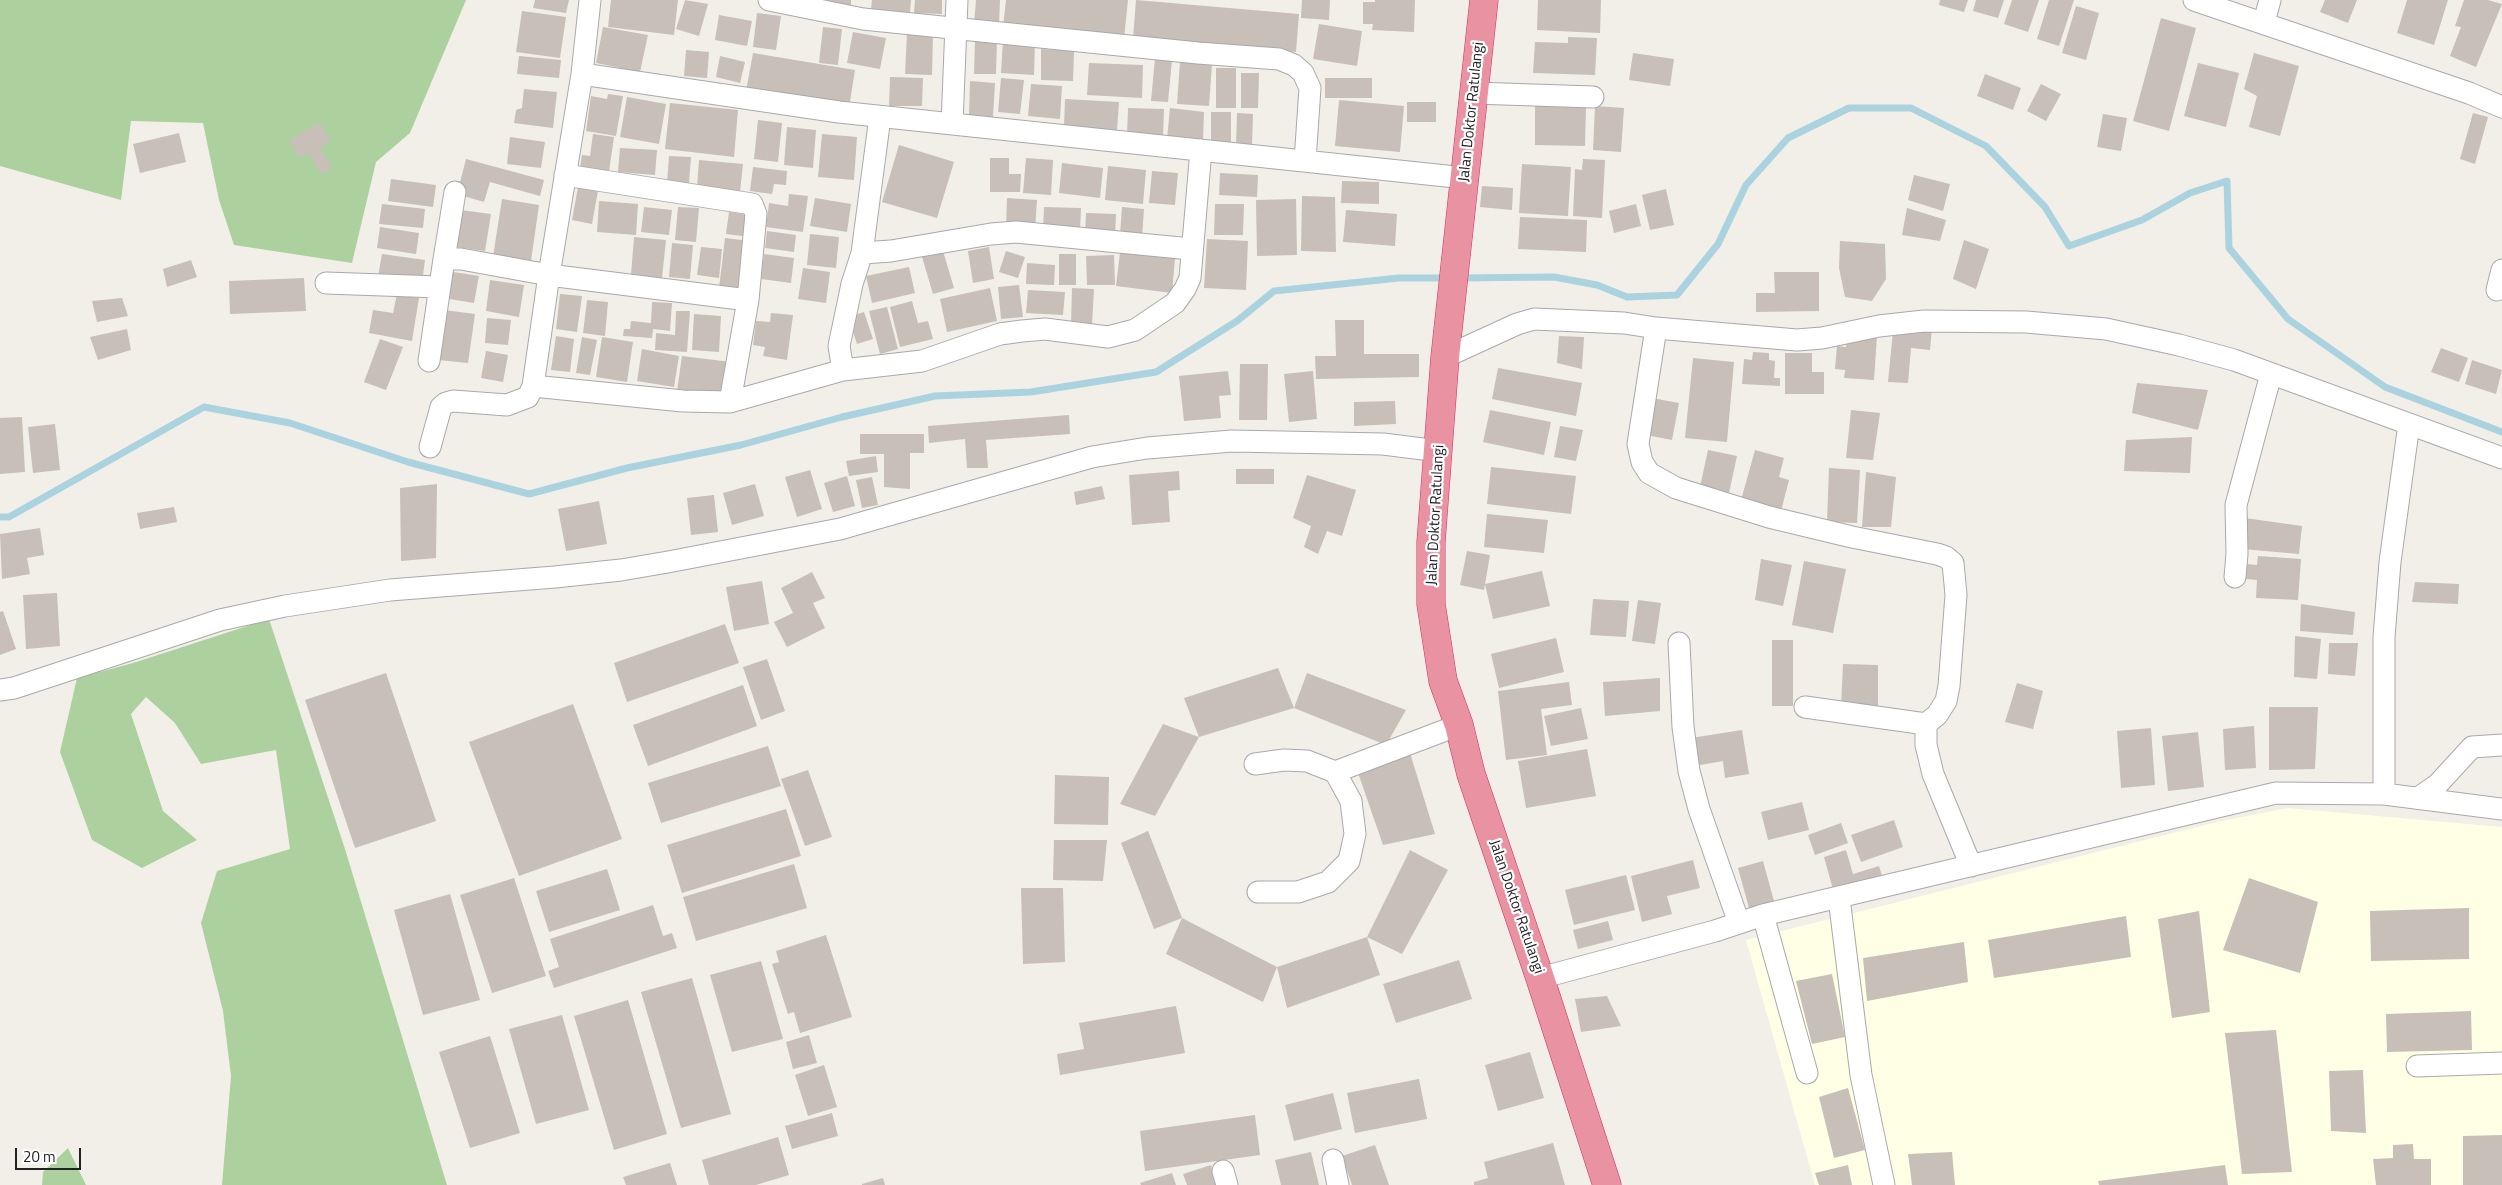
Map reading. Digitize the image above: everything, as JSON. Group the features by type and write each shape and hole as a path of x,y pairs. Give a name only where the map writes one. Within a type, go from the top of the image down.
{"highway":[{"name":"Jalan Doktor Ratulangi","path":"1484,0 1446,357 1431,542 1432,604 1443,681 1459,726 1471,774 1607,1185"}],"street":[{"path":"430,447 441,407 446,403 453,401 506,405 528,397 534,386 549,275 582,74 590,0"},
{"path":"769,0 863,19 956,27 1198,54 1279,59 1294,64 1302,73 1310,88 1305,161"},
{"path":"952,124 957,0"},
{"path":"2264,22 2270,0"},
{"path":"2198,1 2469,93 2502,107"},
{"path":"582,74 880,117 1465,178"},
{"path":"1474,93 1593,97"},
{"path":"843,370 839,346 852,284 862,253 880,117"},
{"path":"534,386 684,401 730,402 843,370 922,361 1000,334 1022,330 1045,329 1108,337 1123,335 1135,330 1175,303 1186,289 1190,278 1201,150"},
{"path":"565,175 752,204 756,214 748,300 730,402"},
{"path":"429,361 455,192"},
{"path":"862,253 891,251 991,234 1016,232 1191,249"},
{"path":"444,259 462,259 549,275 748,300"},
{"path":"2497,290 2502,270"},
{"path":"326,283 439,287"},
{"path":"1446,357 1517,324 1534,320 1624,323 1656,328 1797,340 1822,338 1879,326 1924,321 2036,323 2106,329 2188,347 2234,360 2502,458"},
{"path":"1656,328 1638,444 1642,462 1649,473 1676,488 1770,517 1852,537 1937,554 1946,557 1953,564 1956,595 1949,686 1946,701 1937,715 1926,724 1805,708"},
{"path":"2235,577 2237,554 2236,505 2271,374"},
{"path":"2384,794 2384,637 2390,562 2409,424"},
{"path":"0,690 40,679 179,632 238,616 285,606 390,590 554,577 621,570 668,562 840,529 1092,457 1147,448 1232,441 1383,444 1439,451"},
{"path":"1679,643 1683,727 1688,771 1699,809 1739,923"},
{"path":"1926,724 1928,760 1971,866"},
{"path":"1335,772 1459,726"},
{"path":"2418,798 2437,785 2472,747 2502,745"},
{"path":"1254,764 1284,760 1307,761 1335,772 1351,801 1355,834 1350,861 1328,882 1298,892 1258,892"},
{"path":"1540,978 1715,931 1763,915 2276,793 2384,794 2502,809"},
{"path":"1838,898 1861,1074 1884,1185"},
{"path":"1763,915 1807,1073"},
{"path":"2417,1066 2502,1063"},
{"path":"1333,1160 1338,1185"}],"shaded area":[{"path":"2287,808 2502,827 2502,1185 1815,1185 1746,940 2217,822"}],"green space":[{"path":"0,0 466,0 410,133 376,162 352,263 234,245 219,200 203,123 131,121 121,200 0,166"},
{"path":"269,619 345,849 447,1185 222,1185 231,1076 223,1011 201,923 217,871 290,849 276,750 201,764 175,723 146,697 131,714 163,811 197,840 142,868 92,840 60,752 77,678 133,663"},
{"path":"68,1148 86,1185 42,1185 43,1172"}],"building":[{"path":"535,0 569,0 566,13 533,8"},
{"path":"611,0 678,0 674,35 608,27"},
{"path":"685,0 708,4 699,36 676,29"},
{"path":"803,0 851,0 851,7"},
{"path":"872,0 911,0 910,13 871,9"},
{"path":"915,0 942,0 942,14 914,13"},
{"path":"976,0 1000,0 999,25 974,24"},
{"path":"1006,0 1128,0 1124,39 1003,27"},
{"path":"1136,0 1299,14 1296,52 1133,38"},
{"path":"1302,0 1330,0 1329,20 1301,18"},
{"path":"1375,0 1415,0 1414,32 1372,30 1373,24 1363,24 1363,2 1375,2"},
{"path":"1538,0 1601,0 1600,33 1537,30"},
{"path":"1940,0 1968,0 1964,12 1939,5"},
{"path":"1976,0 2004,0 1998,18 1973,11"},
{"path":"2012,0 2039,0 2028,32 2004,24"},
{"path":"2049,0 2074,0 2059,46 2037,39"},
{"path":"2325,0 2357,0 2348,23 2320,12"},
{"path":"2407,0 2448,0 2434,45 2397,33"},
{"path":"2464,0 2488,0 2502,4 2476,67 2450,56 2461,27 2455,26"},
{"path":"2076,6 2099,13 2086,60 2062,53"},
{"path":"522,11 566,17 560,58 516,52"},
{"path":"757,13 781,16 776,50 753,47"},
{"path":"719,15 752,21 747,46 715,40"},
{"path":"2161,18 2196,28 2169,131 2133,121"},
{"path":"1319,24 1362,31 1357,66 1313,59"},
{"path":"603,27 648,35 640,72 596,63"},
{"path":"823,27 842,29 838,65 819,63"},
{"path":"853,32 886,38 880,69 847,63"},
{"path":"907,32 933,33 932,75 905,74"},
{"path":"1568,37 1597,38 1595,75 1533,73 1535,42 1568,43"},
{"path":"975,39 997,40 996,74 974,74"},
{"path":"1003,39 1035,41 1034,75 1001,73"},
{"path":"1041,49 1074,51 1073,81 1041,80"},
{"path":"686,50 709,52 707,78 684,76"},
{"path":"753,53 855,70 849,108 746,91"},
{"path":"1633,53 1674,59 1670,86 1629,80"},
{"path":"2254,53 2299,66 2280,136 2249,127 2257,96 2244,89"},
{"path":"519,56 561,60 559,78 517,74"},
{"path":"720,56 745,62 740,83 716,77"},
{"path":"1155,58 1172,60 1168,102 1151,101"},
{"path":"1180,62 1212,65 1209,106 1177,104"},
{"path":"1089,63 1143,65 1142,98 1087,95"},
{"path":"2198,63 2239,73 2226,127 2184,116"},
{"path":"1216,68 1236,68 1236,108 1216,108"},
{"path":"1241,73 1259,73 1258,108 1241,108"},
{"path":"1985,74 2021,88 2013,110 1977,96"},
{"path":"890,77 923,78 922,106 889,106"},
{"path":"1001,78 1024,80 1020,114 998,112"},
{"path":"1325,78 1372,78 1372,98 1325,98"},
{"path":"970,81 995,83 993,117 969,115"},
{"path":"1031,84 1062,86 1060,119 1028,116"},
{"path":"2041,84 2061,94 2046,121 2027,111"},
{"path":"524,89 557,92 553,128 514,123 516,110 522,108"},
{"path":"608,94 623,96 616,136 586,131 591,96 607,99"},
{"path":"627,97 666,104 659,144 620,137"},
{"path":"1065,99 1119,102 1117,130 1064,127"},
{"path":"1339,100 1404,106 1400,152 1335,146"},
{"path":"1407,102 1436,102 1436,122 1407,122"},
{"path":"670,103 738,110 734,157 665,149"},
{"path":"1535,105 1586,106 1585,146 1535,145"},
{"path":"1595,106 1624,108 1621,152 1593,150"},
{"path":"1128,108 1164,109 1163,138 1127,136"},
{"path":"1170,108 1204,112 1203,142 1167,139"},
{"path":"1211,112 1231,112 1231,144 1211,144"},
{"path":"1237,113 1253,114 1252,145 1236,144"},
{"path":"2473,113 2488,117 2475,164 2460,159"},
{"path":"2103,114 2127,118 2121,151 2097,147"},
{"path":"758,120 782,123 778,162 754,159"},
{"path":"319,122 331,141 320,148 332,167 321,174 308,153 299,158 289,141"},
{"path":"787,127 816,130 813,168 784,165"},
{"path":"179,133 186,162 140,173 133,144"},
{"path":"593,134 614,137 609,171 580,168 582,155 590,156"},
{"path":"822,134 857,137 854,180 818,177"},
{"path":"510,137 545,142 541,168 507,164"},
{"path":"899,145 954,162 937,218 882,202"},
{"path":"620,148 657,150 655,175 618,172"},
{"path":"669,156 691,157 689,184 667,182"},
{"path":"990,158 1009,158 1009,174 1021,174 1020,192 990,192"},
{"path":"1026,158 1053,160 1051,195 1023,193"},
{"path":"466,159 544,180 540,196 490,182 484,202 457,194"},
{"path":"1583,159 1605,160 1602,218 1573,216 1575,169 1582,170"},
{"path":"699,160 743,164 740,192 697,188"},
{"path":"1062,163 1103,168 1100,198 1059,193"},
{"path":"1522,164 1571,167 1568,216 1519,213"},
{"path":"1108,166 1146,170 1143,204 1105,200"},
{"path":"753,167 787,171 786,185 774,184 772,194 750,191"},
{"path":"1152,171 1178,173 1175,205 1149,203"},
{"path":"1220,173 1258,175 1257,197 1219,195"},
{"path":"1914,175 1950,184 1943,211 1908,200"},
{"path":"391,179 436,185 433,207 388,201"},
{"path":"1342,181 1379,182 1379,204 1341,203"},
{"path":"1482,186 1513,188 1512,210 1480,207"},
{"path":"578,187 598,191 592,224 572,220"},
{"path":"1666,189 1674,225 1650,230 1642,195"},
{"path":"789,194 808,196 803,232 766,227 769,203 788,206"},
{"path":"1302,196 1335,197 1336,252 1301,251"},
{"path":"815,198 851,204 847,232 810,226"},
{"path":"1007,198 1037,200 1035,230 1006,228"},
{"path":"502,199 539,205 530,268 492,263"},
{"path":"1296,199 1297,255 1257,256 1256,200"},
{"path":"599,201 638,204 636,235 597,232"},
{"path":"382,204 425,209 423,228 379,224"},
{"path":"1215,204 1244,204 1243,235 1214,235"},
{"path":"1636,204 1641,226 1614,233 1609,211"},
{"path":"644,207 672,210 669,235 641,232"},
{"path":"678,207 699,208 696,242 675,240"},
{"path":"1044,207 1081,208 1080,231 1043,229"},
{"path":"1122,207 1144,209 1142,237 1120,235"},
{"path":"1907,208 1946,220 1940,241 1902,235"},
{"path":"453,209 491,214 485,251 448,246"},
{"path":"1346,210 1397,214 1395,246 1343,242"},
{"path":"729,212 754,216 751,237 726,234"},
{"path":"1086,213 1116,214 1115,236 1085,235"},
{"path":"1520,217 1587,220 1586,252 1518,249"},
{"path":"380,227 419,233 416,254 377,248"},
{"path":"767,231 796,235 794,252 765,248"},
{"path":"810,234 839,237 836,268 807,265"},
{"path":"634,237 666,240 662,278 631,275"},
{"path":"725,238 750,241 744,291 719,288"},
{"path":"1207,239 1248,241 1246,290 1204,288"},
{"path":"1964,240 1989,249 1976,289 1953,279"},
{"path":"1840,241 1885,244 1886,279 1872,301 1845,297 1839,268"},
{"path":"672,243 693,245 690,279 669,277"},
{"path":"701,247 722,249 719,278 697,275"},
{"path":"989,247 994,279 973,283 968,251"},
{"path":"943,251 954,288 933,294 922,257"},
{"path":"1006,251 1025,257 1018,278 999,272"},
{"path":"1120,252 1175,258 1172,293 1116,286"},
{"path":"382,254 425,260 422,283 378,277"},
{"path":"764,254 794,258 791,283 761,279"},
{"path":"1059,254 1076,254 1076,285 1059,285"},
{"path":"1114,255 1115,285 1087,285 1086,256"},
{"path":"191,260 197,277 167,287 163,269"},
{"path":"1027,263 1055,265 1054,285 1026,284"},
{"path":"909,267 915,293 872,303 866,276"},
{"path":"803,268 830,272 826,303 798,299"},
{"path":"447,271 479,276 474,303 443,298"},
{"path":"1774,272 1819,272 1819,311 1756,312 1756,293 1775,293"},
{"path":"304,278 306,311 230,314 229,281"},
{"path":"490,280 524,285 519,317 486,311"},
{"path":"1019,285 1023,317 1001,319 998,287"},
{"path":"990,288 997,321 947,332 940,299"},
{"path":"1072,288 1094,289 1092,325 1071,324"},
{"path":"1028,290 1065,292 1063,315 1026,313"},
{"path":"397,294 419,298 412,341 369,333 373,310 393,313"},
{"path":"560,294 582,296 577,332 556,329"},
{"path":"122,298 128,316 97,322 92,301"},
{"path":"587,300 608,302 605,336 583,333"},
{"path":"912,301 918,323 928,321 933,339 900,347 890,307"},
{"path":"652,302 672,303 670,331 653,329 652,338 623,336 624,329 630,329 631,321 651,323"},
{"path":"887,307 898,349 880,354 869,311"},
{"path":"444,310 475,314 468,363 438,360"},
{"path":"676,311 690,311 687,352 655,350 656,333 675,335"},
{"path":"864,312 873,339 857,344 848,317"},
{"path":"771,313 793,315 787,360 763,356 765,347 753,345 756,321 770,322"},
{"path":"694,314 721,316 719,352 692,350"},
{"path":"487,318 511,320 508,345 485,343"},
{"path":"1335,320 1364,320 1364,354 1419,354 1419,377 1316,379 1315,356 1336,356"},
{"path":"1932,328 1930,350 1911,348 1908,383 1888,382 1893,331"},
{"path":"127,329 131,350 98,360 90,337"},
{"path":"556,336 574,339 570,372 551,370"},
{"path":"1559,336 1584,337 1582,369 1557,363"},
{"path":"1877,336 1874,380 1844,378 1845,370 1835,369 1837,346 1846,347 1847,339"},
{"path":"582,337 597,340 590,375 576,373"},
{"path":"602,337 633,342 627,382 596,377"},
{"path":"380,339 403,347 386,390 364,382"},
{"path":"2441,348 2468,358 2459,382 2431,372"},
{"path":"642,349 679,356 674,387 637,381"},
{"path":"486,351 508,355 503,382 481,378"},
{"path":"1753,352 1769,353 1769,360 1775,361 1774,378 1780,378 1780,386 1742,384 1744,359 1752,360"},
{"path":"1785,353 1812,353 1812,372 1824,372 1824,394 1785,394"},
{"path":"682,356 731,362 727,398 677,391"},
{"path":"1693,358 1734,362 1727,442 1685,438"},
{"path":"2472,360 2502,370 2496,394 2465,384"},
{"path":"1240,364 1268,364 1267,420 1239,420"},
{"path":"1498,368 1582,383 1576,416 1492,399"},
{"path":"1228,371 1231,395 1219,396 1221,418 1184,421 1179,376"},
{"path":"1313,371 1317,419 1289,422 1284,374"},
{"path":"2137,383 2208,390 2198,430 2132,413"},
{"path":"1652,398 1679,403 1672,440 1646,435"},
{"path":"1395,401 1396,424 1354,426 1354,402"},
{"path":"1490,410 1551,422 1544,455 1483,442"},
{"path":"1851,410 1880,413 1873,460 1846,458"},
{"path":"1069,415 1070,434 986,440 988,468 967,468 965,439 929,443 928,426"},
{"path":"22,417 25,472 0,474 0,418"},
{"path":"55,424 60,470 33,473 28,427"},
{"path":"1560,426 1583,430 1576,461 1554,457"},
{"path":"860,434 924,434 924,453 910,453 910,489 884,487 884,454 860,454"},
{"path":"2192,437 2190,473 2124,471 2126,440"},
{"path":"1708,450 1737,456 1729,493 1700,487"},
{"path":"1755,450 1784,458 1779,477 1789,480 1781,511 1741,500"},
{"path":"876,456 878,472 849,476 846,461"},
{"path":"1491,467 1576,476 1571,514 1487,504"},
{"path":"1829,468 1860,470 1857,523 1827,522"},
{"path":"1236,469 1274,469 1274,484 1236,484"},
{"path":"810,470 822,509 797,517 785,477"},
{"path":"1179,471 1180,490 1168,491 1170,522 1132,525 1129,475"},
{"path":"1866,472 1896,477 1891,527 1862,527"},
{"path":"1307,475 1356,490 1342,536 1327,531 1318,554 1304,547 1311,526 1293,518"},
{"path":"847,476 855,506 833,512 824,483"},
{"path":"872,477 878,505 862,508 856,480"},
{"path":"437,484 436,558 401,561 400,488"},
{"path":"755,484 764,516 732,525 723,493"},
{"path":"1102,486 1105,499 1076,505 1074,492"},
{"path":"714,495 718,532 691,535 687,498"},
{"path":"599,501 607,544 566,551 558,509"},
{"path":"174,507 177,522 140,529 137,513"},
{"path":"1487,514 1548,520 1544,553 1484,547"},
{"path":"2245,518 2302,526 2299,554 2242,549"},
{"path":"40,528 44,555 27,558 30,574 2,579 0,534"},
{"path":"1467,551 1490,555 1484,590 1460,585"},
{"path":"2258,556 2301,559 2298,600 2256,598 2257,580 2246,579 2247,564 2257,565"},
{"path":"1761,559 1792,565 1783,606 1755,600"},
{"path":"1804,561 1846,569 1833,633 1792,625"},
{"path":"1542,571 1550,606 1493,619 1485,584"},
{"path":"812,572 825,598 813,603 825,628 787,647 774,622 793,613 781,588"},
{"path":"762,581 769,624 734,631 726,587"},
{"path":"2415,582 2459,584 2458,604 2412,602"},
{"path":"57,593 60,646 26,649 23,595"},
{"path":"1593,599 1629,601 1626,637 1590,635"},
{"path":"1638,600 1661,603 1655,644 1632,641"},
{"path":"2301,604 2355,612 2353,635 2300,631"},
{"path":"3,611 16,649 0,655 0,612"},
{"path":"725,624 739,663 627,702 614,663"},
{"path":"2295,636 2321,639 2317,679 2294,677"},
{"path":"1556,638 1564,672 1499,688 1491,654"},
{"path":"1772,640 1793,640 1793,706 1772,706"},
{"path":"2329,643 2358,643 2355,676 2328,674"},
{"path":"767,659 785,711 761,720 743,667"},
{"path":"1843,664 1878,665 1878,710 1841,706"},
{"path":"1278,668 1294,708 1199,737 1184,698"},
{"path":"386,673 436,821 355,848 305,700"},
{"path":"1307,673 1406,710 1386,745 1294,708"},
{"path":"1660,678 1660,711 1605,716 1603,682"},
{"path":"1569,682 1572,705 1541,709 1547,755 1506,760 1498,691"},
{"path":"2017,683 2043,691 2033,729 2005,722"},
{"path":"743,685 757,726 648,766 633,725"},
{"path":"573,704 622,839 519,876 469,742"},
{"path":"2269,707 2318,707 2315,769 2269,770"},
{"path":"1581,708 1588,739 1551,746 1544,716"},
{"path":"1163,724 1199,737 1155,816 1120,804"},
{"path":"2254,726 2256,768 2225,770 2223,729"},
{"path":"2151,728 2155,785 2121,788 2117,731"},
{"path":"1742,730 1749,774 1725,778 1723,761 1695,766 1691,738"},
{"path":"2198,732 2204,787 2168,791 2162,736"},
{"path":"768,746 781,786 661,823 648,783"},
{"path":"1587,749 1596,796 1526,808 1518,761"},
{"path":"1410,753 1435,834 1383,845 1356,767"},
{"path":"808,770 832,837 805,846 781,779"},
{"path":"1055,775 1109,777 1108,825 1054,824"},
{"path":"1802,802 1809,830 1768,840 1761,812"},
{"path":"786,809 801,856 682,893 667,845"},
{"path":"1894,820 1903,847 1861,862 1851,835"},
{"path":"1841,823 1848,843 1815,855 1808,835"},
{"path":"1148,831 1182,918 1154,929 1121,843"},
{"path":"1054,840 1107,840 1103,881 1053,880"},
{"path":"1410,850 1448,870 1402,954 1367,937"},
{"path":"1846,850 1853,874 1879,866 1883,879 1834,893 1824,857"},
{"path":"1693,860 1700,888 1667,896 1672,914 1642,922 1631,876"},
{"path":"1763,861 1774,901 1749,908 1738,868"},
{"path":"794,864 807,908 696,941 683,897"},
{"path":"607,869 620,910 549,932 536,891"},
{"path":"1626,875 1635,910 1574,925 1565,890"},
{"path":"514,878 546,976 492,993 460,895"},
{"path":"2249,878 2318,902 2300,973 2223,950"},
{"path":"1021,888 1063,888 1065,962 1023,964"},
{"path":"450,894 480,1000 423,1015 394,910"},
{"path":"653,905 663,936 672,933 677,948 554,988 548,971 559,967 550,939"},
{"path":"2469,908 2469,959 2371,961 2370,911"},
{"path":"2199,911 2210,1012 2172,1018 2158,919"},
{"path":"2126,916 2131,957 1994,978 1988,940"},
{"path":"1182,918 1277,967 1263,1002 1166,954"},
{"path":"1608,921 1613,940 1578,949 1573,930"},
{"path":"826,935 852,1017 800,1033 794,1012 788,1014 772,964 779,962 776,951"},
{"path":"1367,937 1380,975 1287,1008 1277,967"},
{"path":"1964,942 1968,982 1867,1001 1863,958"},
{"path":"1459,960 1472,999 1396,1023 1383,984"},
{"path":"761,961 783,1039 732,1052 710,975"},
{"path":"1832,974 1845,1037 1812,1044 1796,981"},
{"path":"692,978 731,1114 681,1128 641,992"},
{"path":"1607,996 1621,1026 1581,1032 1575,999"},
{"path":"628,1000 667,1134 614,1150 574,1016"},
{"path":"1176,1006 1185,1053 1060,1075 1057,1054 1084,1049 1079,1023"},
{"path":"2471,1011 2472,1050 2387,1052 2386,1014"},
{"path":"562,1015 589,1110 536,1124 509,1029"},
{"path":"2276,1030 2292,1172 2242,1174 2225,1033"},
{"path":"809,1035 817,1063 793,1069 786,1042"},
{"path":"490,1036 520,1133 470,1148 439,1052"},
{"path":"1530,1052 1544,1098 1498,1111 1485,1065"},
{"path":"824,1065 837,1107 808,1116 795,1075"},
{"path":"2363,1070 2366,1133 2331,1131 2329,1071"},
{"path":"1419,1079 1427,1119 1355,1133 1347,1093"},
{"path":"1848,1088 1865,1150 1834,1158 1819,1097"},
{"path":"1333,1093 1342,1129 1294,1141 1285,1105"},
{"path":"832,1113 838,1136 792,1149 785,1126"},
{"path":"1255,1115 1260,1155 1145,1171 1140,1131"},
{"path":"2502,1135 2502,1185 2463,1185 2463,1136"},
{"path":"778,1137 789,1175 756,1185 709,1185 702,1160"},
{"path":"1553,1143 1565,1185 1474,1185 1474,1182 1488,1178 1484,1162"},
{"path":"2413,1144 2414,1159 2431,1159 2431,1185 2376,1185 2373,1159 2393,1158 2393,1145"},
{"path":"1375,1145 1389,1185 1352,1185 1342,1156"},
{"path":"1311,1152 1319,1185 1281,1185 1275,1160"},
{"path":"1952,1152 1955,1185 1912,1185 1908,1154"},
{"path":"670,1163 677,1185 626,1185 623,1177"},
{"path":"1211,1165 1217,1185 1187,1185 1183,1174"},
{"path":"1848,1165 1852,1185 1819,1185 1815,1173"},
{"path":"2225,1165 2228,1185 2099,1185 2098,1181"},
{"path":"1172,1173 1176,1185 1141,1185 1140,1183"},
{"path":"883,1178 885,1185 862,1185 862,1184"}],"waterway":[{"path":"1458,278 1554,277 1597,285 1627,297 1677,295 1718,244 1746,185 1788,138 1849,108 1911,108 1986,146 2045,207 2069,246 2142,220 2190,193 2227,181 2229,248 2288,319 2385,387 2502,432"},
{"path":"0,517 9,517 204,407 290,423 408,462 529,494 627,468 741,445 842,417 935,396 1031,392 1156,372 1237,321 1274,291 1399,278 1447,278"}]}
